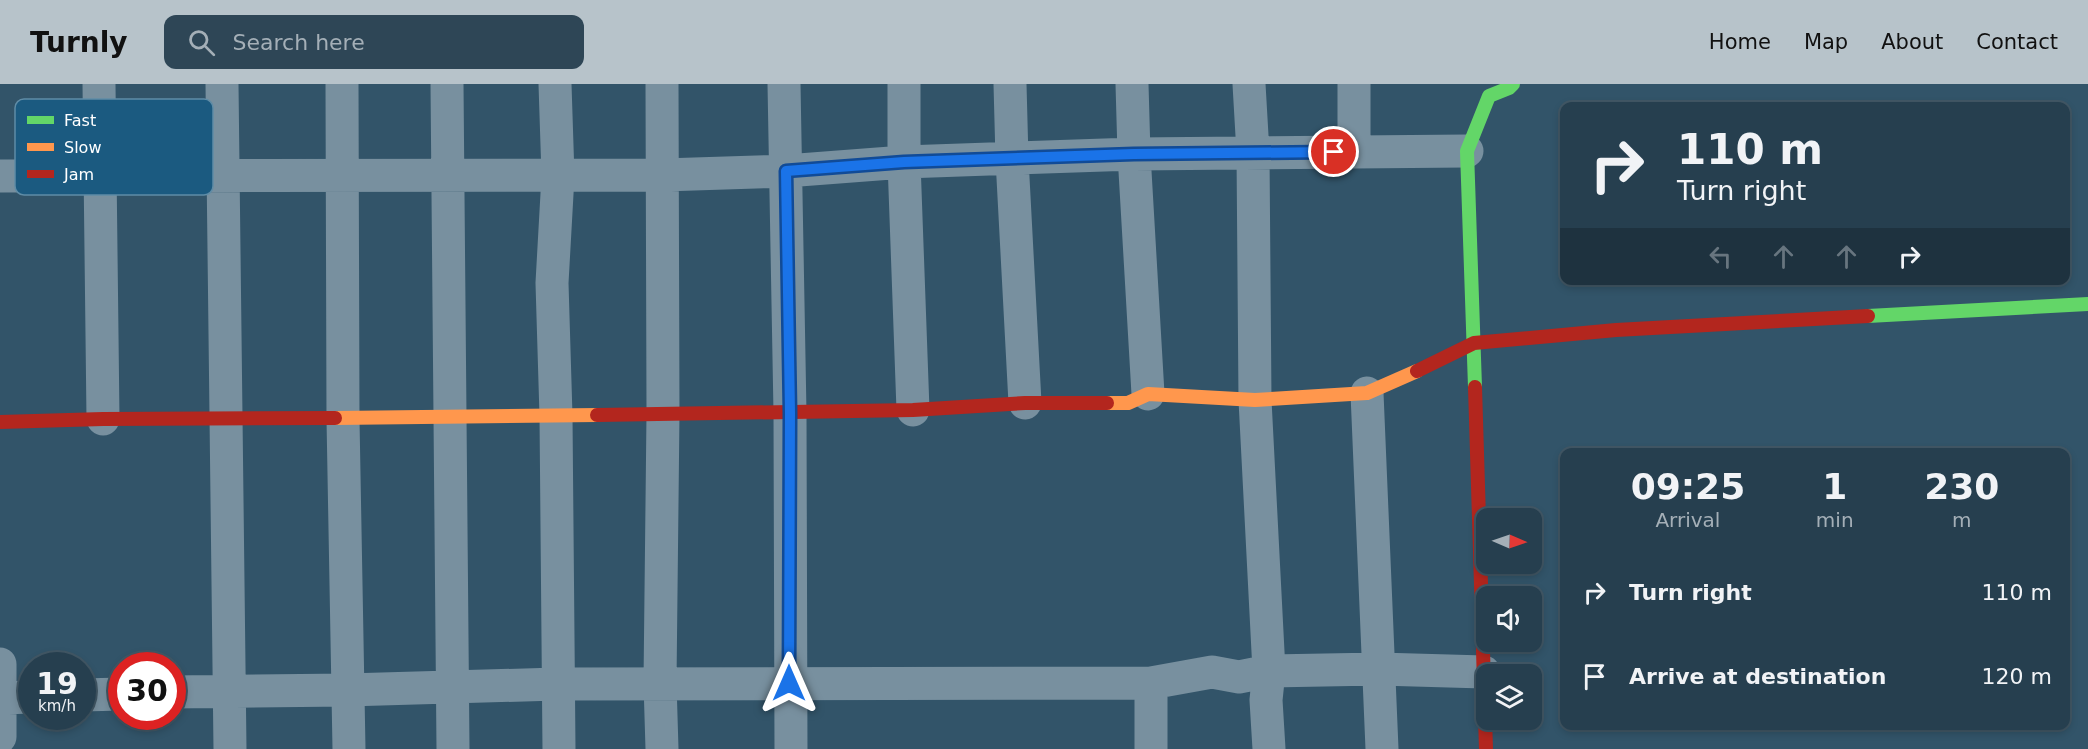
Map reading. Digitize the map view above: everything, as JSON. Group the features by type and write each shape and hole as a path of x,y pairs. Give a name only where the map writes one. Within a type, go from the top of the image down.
{"street":[{"path":"99,84 99,99"},
{"path":"222,84 230,749"},
{"path":"342,84 343,419 348,749"},
{"path":"447,84 453,749"},
{"path":"555,84 558,176 552,284 556,416 559,749"},
{"path":"662,84 663,413 660,683 663,749"},
{"path":"784,84 790,413 789,683 791,749"},
{"path":"904,84 904,162 913,410"},
{"path":"1010,84 1025,403"},
{"path":"1132,84 1148,394"},
{"path":"1249,84 1253,153 1255,400 1269,671 1266,700 1269,749"},
{"path":"1354,84 1354,152"},
{"path":"1484,664 1467,151 1496,88"},
{"path":"213,175 663,175 786,171 904,162 1134,154 1467,151"},
{"path":"0,176 15,176"},
{"path":"100,195 103,419"},
{"path":"0,422 103,419 451,418 913,410 1025,403 1128,403 1148,394 1255,400 1367,393 1393,383 1474,343 1616,330 2088,304"},
{"path":"1367,393 1382,749"},
{"path":"0,664 0,737"},
{"path":"186,692 660,683 1151,683 1212,672 1239,677 1269,671 1379,669 1476,672"},
{"path":"1151,683 1151,749"},
{"path":"1,698 18,697"},
{"path":"1486,730 1486,749"}],"traffic: fast":[{"path":"1475,387 1467,151 1489,96 1513,84"},
{"path":"1868,316 2088,304"}],"traffic: slow":[{"path":"1107,403 1128,403 1148,394 1255,400 1367,393 1417,371"},
{"path":"335,418 597,415"}],"traffic: jam":[{"path":"1417,371 1474,343 1616,330 1868,316"},
{"path":"1475,387 1486,749"},
{"path":"597,415 913,410 1025,403 1107,403"},
{"path":"0,422 335,418"}],"route":[{"path":"789,683 790,413 786,171 904,162 1134,154 1334,152"}]}
